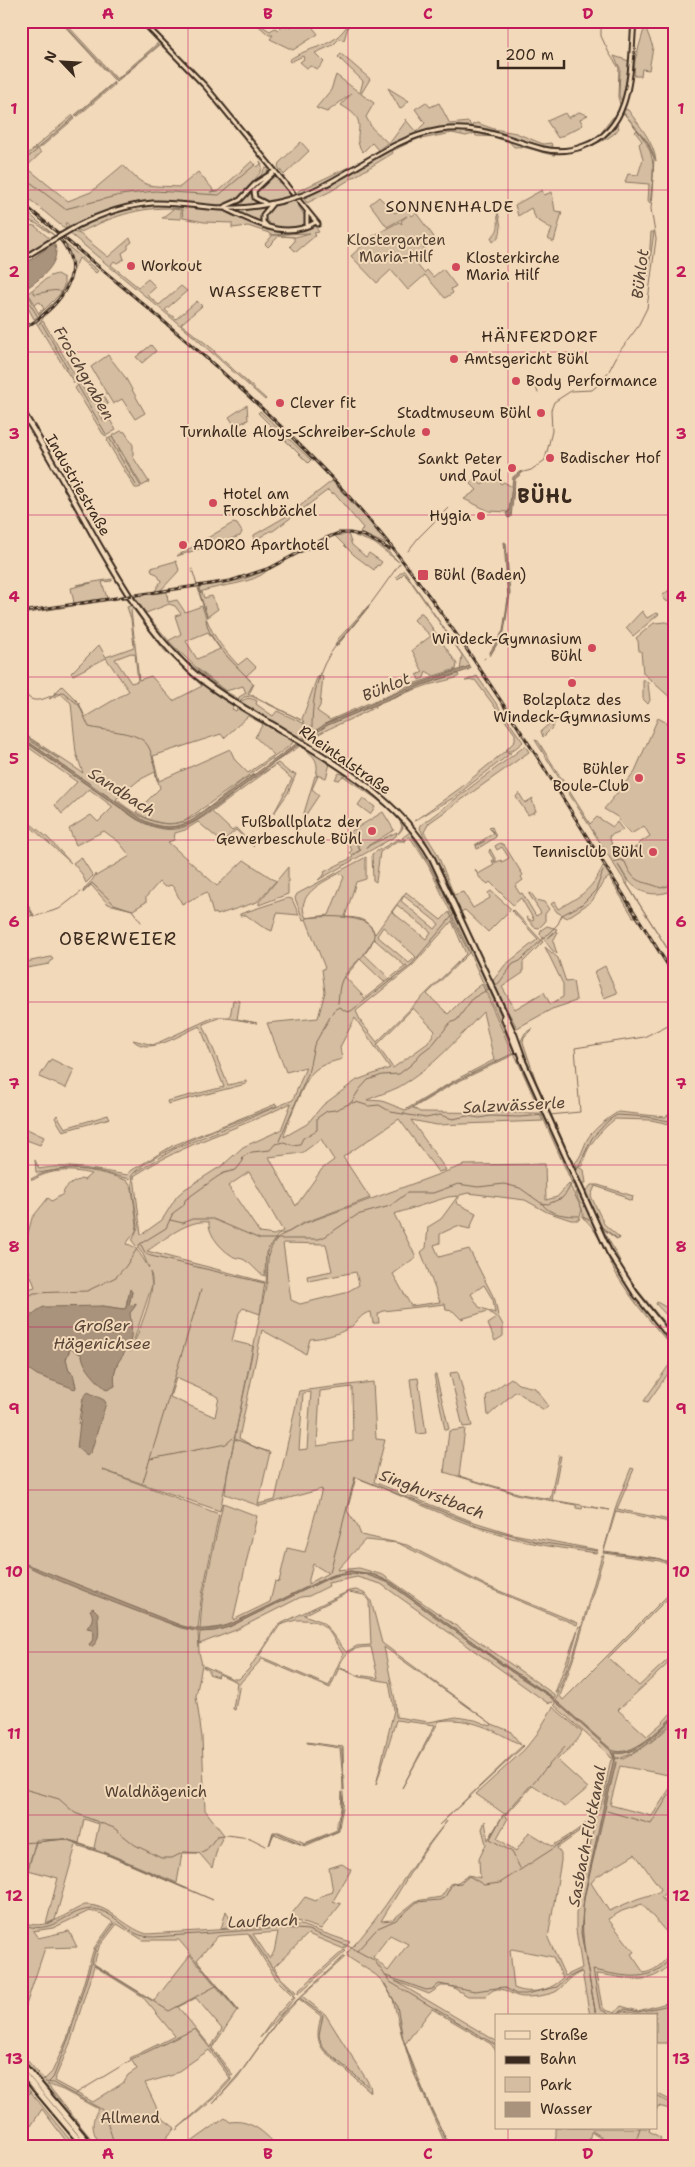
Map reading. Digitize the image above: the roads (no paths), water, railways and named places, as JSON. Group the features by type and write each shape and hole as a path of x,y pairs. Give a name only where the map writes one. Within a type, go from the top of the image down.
{"highway":[{"path":"21,2064 91,2146"},
{"path":"21,2071 84,2146"}],"main road":[{"path":"142,21 206,86 316,222"},
{"path":"22,260 77,226 101,215 135,205 167,203 222,208 271,204 303,195 329,184 407,140 437,130 464,128 480,130 548,150 573,150 594,142 609,130 618,119 626,100 634,21"},
{"path":"267,174 268,162"},
{"path":"222,208 240,200 267,174 275,171"},
{"path":"271,204 257,201 254,191 257,186 275,171"},
{"path":"270,228 264,222 263,215 271,204"},
{"path":"222,208 270,228 285,230 303,228 316,222"},
{"path":"306,210 309,219 308,224"},
{"path":"303,228 308,224 316,222"},
{"name":"Industriestraße","path":"21,409 115,573"},
{"name":"Rheintalstraße","path":"115,573 149,625 191,670 226,696 349,774 386,802 413,829 432,858 614,1262 635,1293 674,1342"}],"water":[{"path":"51,245 55,245 56,253 51,266 46,273 21,292 21,267"},
{"path":"521,471 522,473 515,479 511,517 508,518 506,513 509,512 513,477"},
{"path":"504,542 506,543 510,594 504,632 490,656 489,654 503,631 508,598"},
{"path":"470,666 471,668 468,670 422,685 328,725 302,740 327,723 412,686"},
{"path":"21,737 143,820 168,827 193,820 297,743 299,744 202,817 194,822 170,829 154,826 137,819 21,739"},
{"name":"Großer Hägenichsee","path":"130,1289 132,1292 129,1305 132,1306 136,1303 136,1305 130,1313 131,1333 129,1345 116,1367 115,1386 107,1390 88,1370 82,1355 72,1349 70,1349 66,1359 69,1371 73,1374 75,1389 37,1375 23,1365 21,1340 23,1332 31,1316 37,1311 44,1307 103,1306 123,1309 126,1308"},
{"path":"88,1392 104,1400 106,1403 91,1452 87,1456 77,1448 83,1398"},
{"path":"21,1562 182,1626 195,1629 214,1628 233,1623 330,1576 350,1571 375,1575 392,1583 503,1664 552,1697 612,1750 620,1752 628,1750 646,1741 674,1715 662,1730 647,1742 631,1751 614,1753 616,1763 583,1909 583,1940 596,2014 581,1933 584,1896 614,1758 611,1751 549,1696 512,1672 387,1582 361,1573 333,1576 229,1627 201,1631 191,1630 158,1619 102,1598"},
{"path":"93,1608 98,1613 99,1632 95,1644 91,1647 89,1644 94,1635 92,1629 87,1628 92,1618 90,1610"}],"waterway":[{"path":"61,21 116,80"},
{"name":"Bühlot","path":"601,21 601,36 619,68 618,97 621,107"},
{"path":"77,115 158,45"},
{"name":"Bühlot","path":"520,473 531,470 545,460 552,431 551,410 554,402 571,391 592,390 598,385 637,328 647,308 656,239 651,209 654,158 647,142 622,111"},
{"path":"39,147 74,117"},
{"path":"21,163 37,150"},
{"path":"21,175 65,209 120,195 155,191 219,195 256,164"},
{"name":"Froschgraben","path":"21,289 38,317"},
{"path":"33,291 35,294 59,291"},
{"name":"Froschgraben","path":"42,324 106,434"},
{"path":"535,385 538,393"},
{"name":"Froschgraben","path":"110,439 136,485"},
{"path":"408,551 448,508"},
{"path":"312,729 315,693 324,664 333,649 366,610 400,563"},
{"path":"192,569 197,585"},
{"path":"198,588 207,616"},
{"path":"206,619 212,636 218,645 254,684 250,692"},
{"path":"21,683 27,696 36,700 63,692 79,705 89,727 126,733 140,738 150,750 157,780"},
{"path":"279,1141 308,1074 314,1045 334,1010 339,1007 347,1012 351,1011 411,965 454,914 427,860 411,834"},
{"path":"613,862 621,860 625,862 632,875 639,881 661,888 674,884"},
{"path":"21,1301 34,1293 87,1291 116,1277 126,1266 140,1244 166,1228 173,1213 184,1205 185,1200 217,1177 236,1170 243,1161 242,1157 252,1152 270,1150 275,1144 284,1142 292,1145 300,1144 303,1138 317,1130 317,1118 327,1111 335,1110 351,1103 368,1080 382,1075 399,1074 433,1044 450,1023 457,1020 473,998 499,983 513,964 520,961 558,924 562,915 581,905 596,890 603,871"},
{"path":"83,891 92,883 114,904 132,910 141,922"},
{"path":"21,890 33,916 59,909 81,892"},
{"path":"306,918 336,917 360,920 369,924 374,931 371,946 342,980 338,1003"},
{"name":"Salzwässerle","path":"549,1115 580,1112 575,1048 644,1037 674,1022"},
{"name":"Salzwässerle","path":"403,1113 452,1083 516,1052"},
{"name":"Salzwässerle","path":"352,1103 356,1102 369,1106 379,1105 391,1112 426,1118 440,1115 453,1119 467,1116 480,1118 490,1116 519,1117 545,1115"},
{"name":"Salzwässerle","path":"575,1174 592,1138 609,1120 617,1115 648,1117 674,1122"},
{"name":"Salzwässerle","path":"170,1220 183,1223 192,1219 213,1219 260,1239 319,1239 357,1215 390,1206 407,1193 433,1193 458,1184 478,1187 504,1184 520,1188 541,1203 548,1204 562,1198 574,1178"},
{"path":"542,1203 548,1210 553,1212 579,1216"},
{"path":"583,1217 589,1220"},
{"path":"600,1226 618,1239"},
{"path":"267,1283 270,1250 277,1240"},
{"path":"141,1245 146,1254 151,1256 264,1283"},
{"path":"143,1482 201,1290"},
{"path":"150,1459 226,1444 233,1438"},
{"path":"235,1439 268,1452"},
{"name":"Singhurstbach","path":"330,1572 355,1477 479,1526 538,1542 597,1551"},
{"name":"Singhurstbach","path":"604,1552 660,1559 674,1565"},
{"path":"505,1814 565,1747"},
{"path":"342,1749 343,1790"},
{"name":"Sasbach-Flutkanal","path":"607,1811 651,1824 674,1787"},
{"path":"21,1788 59,1799 75,1813 114,1828 135,1845 161,1858 172,1858 184,1852 200,1853"},
{"path":"303,1845 338,1831 343,1792"},
{"path":"503,1815 490,1839 512,1852 520,1868"},
{"name":"Sasbach-Flutkanal","path":"555,1847 587,1825 596,1816"},
{"path":"270,1844 273,1833 276,1833"},
{"path":"278,1833 301,1844"},
{"path":"208,1848 217,1836 224,1835"},
{"path":"226,1835 250,1838 266,1846"},
{"path":"36,1842 65,1839 111,1856 186,1889"},
{"path":"21,1843 35,1842"},
{"path":"378,1928 396,1920 417,1902 440,1900 445,1897 452,1884 461,1883 469,1876 484,1885 500,1883 554,1848"},
{"path":"202,1852 207,1849"},
{"name":"Laufbach","path":"21,1924 42,1927 82,1911 97,1909 103,1911 135,1933 149,1937 283,1928 308,1930 348,1946 374,1960 390,1982 495,2044"},
{"path":"49,2082 53,2078 69,2037 96,1948 115,1923"},
{"path":"357,1951 376,1930"},
{"path":"250,1935 278,1976 294,1993"},
{"name":"Laufbach","path":"609,2014 600,2009 593,1970 627,1976 648,1974 666,1963 674,1953"},
{"path":"94,1965 169,2011 216,1986"},
{"name":"Laufbach","path":"386,1976 426,1990 433,1989 439,1984 475,1991 504,1987 516,1994 526,1994 557,1987 567,1978 581,1971"},
{"path":"385,1984 397,2006 403,2039 416,2076"},
{"path":"217,1985 238,2010"},
{"path":"300,1998 323,2015 319,2036 325,2050 368,2086"},
{"path":"616,2014 625,2009 638,2012 674,2004"},
{"path":"132,2059 195,2029 210,2048"},
{"path":"211,2049 231,2076"},
{"path":"75,2094 131,2060"},
{"path":"417,2078 447,2142"},
{"path":"45,2082 53,2083 101,2109 104,2112 115,2146"},
{"path":"21,2101 31,2092"},
{"path":"658,2097 674,2105"},
{"path":"634,2146 639,2130"},
{"path":"592,2131 616,2146"}],"railway":[{"path":"21,202 238,386 320,466 385,538 433,601 478,666 674,975"},
{"path":"21,330 56,303 70,279 71,266 68,252 59,238"},
{"path":"21,612 230,581 270,568 339,533 365,536 389,549"}],"place":[{"name":"Workout","path":"131,266"},
{"name":"Klosterkirche Maria Hilf","path":"456,267"},
{"name":"Amtsgericht Bühl","path":"454,359"},
{"name":"Body Performance","path":"516,381"},
{"name":"Clever fit","path":"280,403"},
{"name":"Stadtmuseum Bühl","path":"541,413"},
{"name":"Turnhalle Aloys-Schreiber-Schule","path":"426,432"},
{"name":"Badischer Hof","path":"550,458"},
{"name":"Sankt Peter und Paul","path":"512,468"},
{"name":"Hotel am Froschbächel","path":"213,503"},
{"name":"Hygia","path":"481,516"},
{"name":"ADORO Aparthotel","path":"183,545"},
{"name":"Bühl (Baden)","path":"423,575"},
{"name":"Windeck-Gymnasium Bühl","path":"592,648"},
{"name":"Bolzplatz des Windeck-Gymnasiums","path":"572,683"},
{"name":"Bühler Boule-Club","path":"639,778"},
{"name":"Fußballplatz der Gewerbeschule Bühl","path":"372,831"},
{"name":"Tennisclub Bühl","path":"653,852"}],"district":[{"name":"SONNENHALDE","path":"450,206"},
{"name":"WASSERBETT","path":"266,291"},
{"name":"HÄNFERDORF","path":"540,336"},
{"name":"BÜHL","path":"545,496"},
{"name":"OBERWEIER","path":"118,939"}],"park label":[{"name":"Klostergarten Maria-Hilf","path":"396,248"},
{"name":"Waldhägenich","path":"156,1792"},
{"name":"Allmend","path":"130,2118"}],"water label":[{"name":"Sandbach","path":"122,792"}]}
